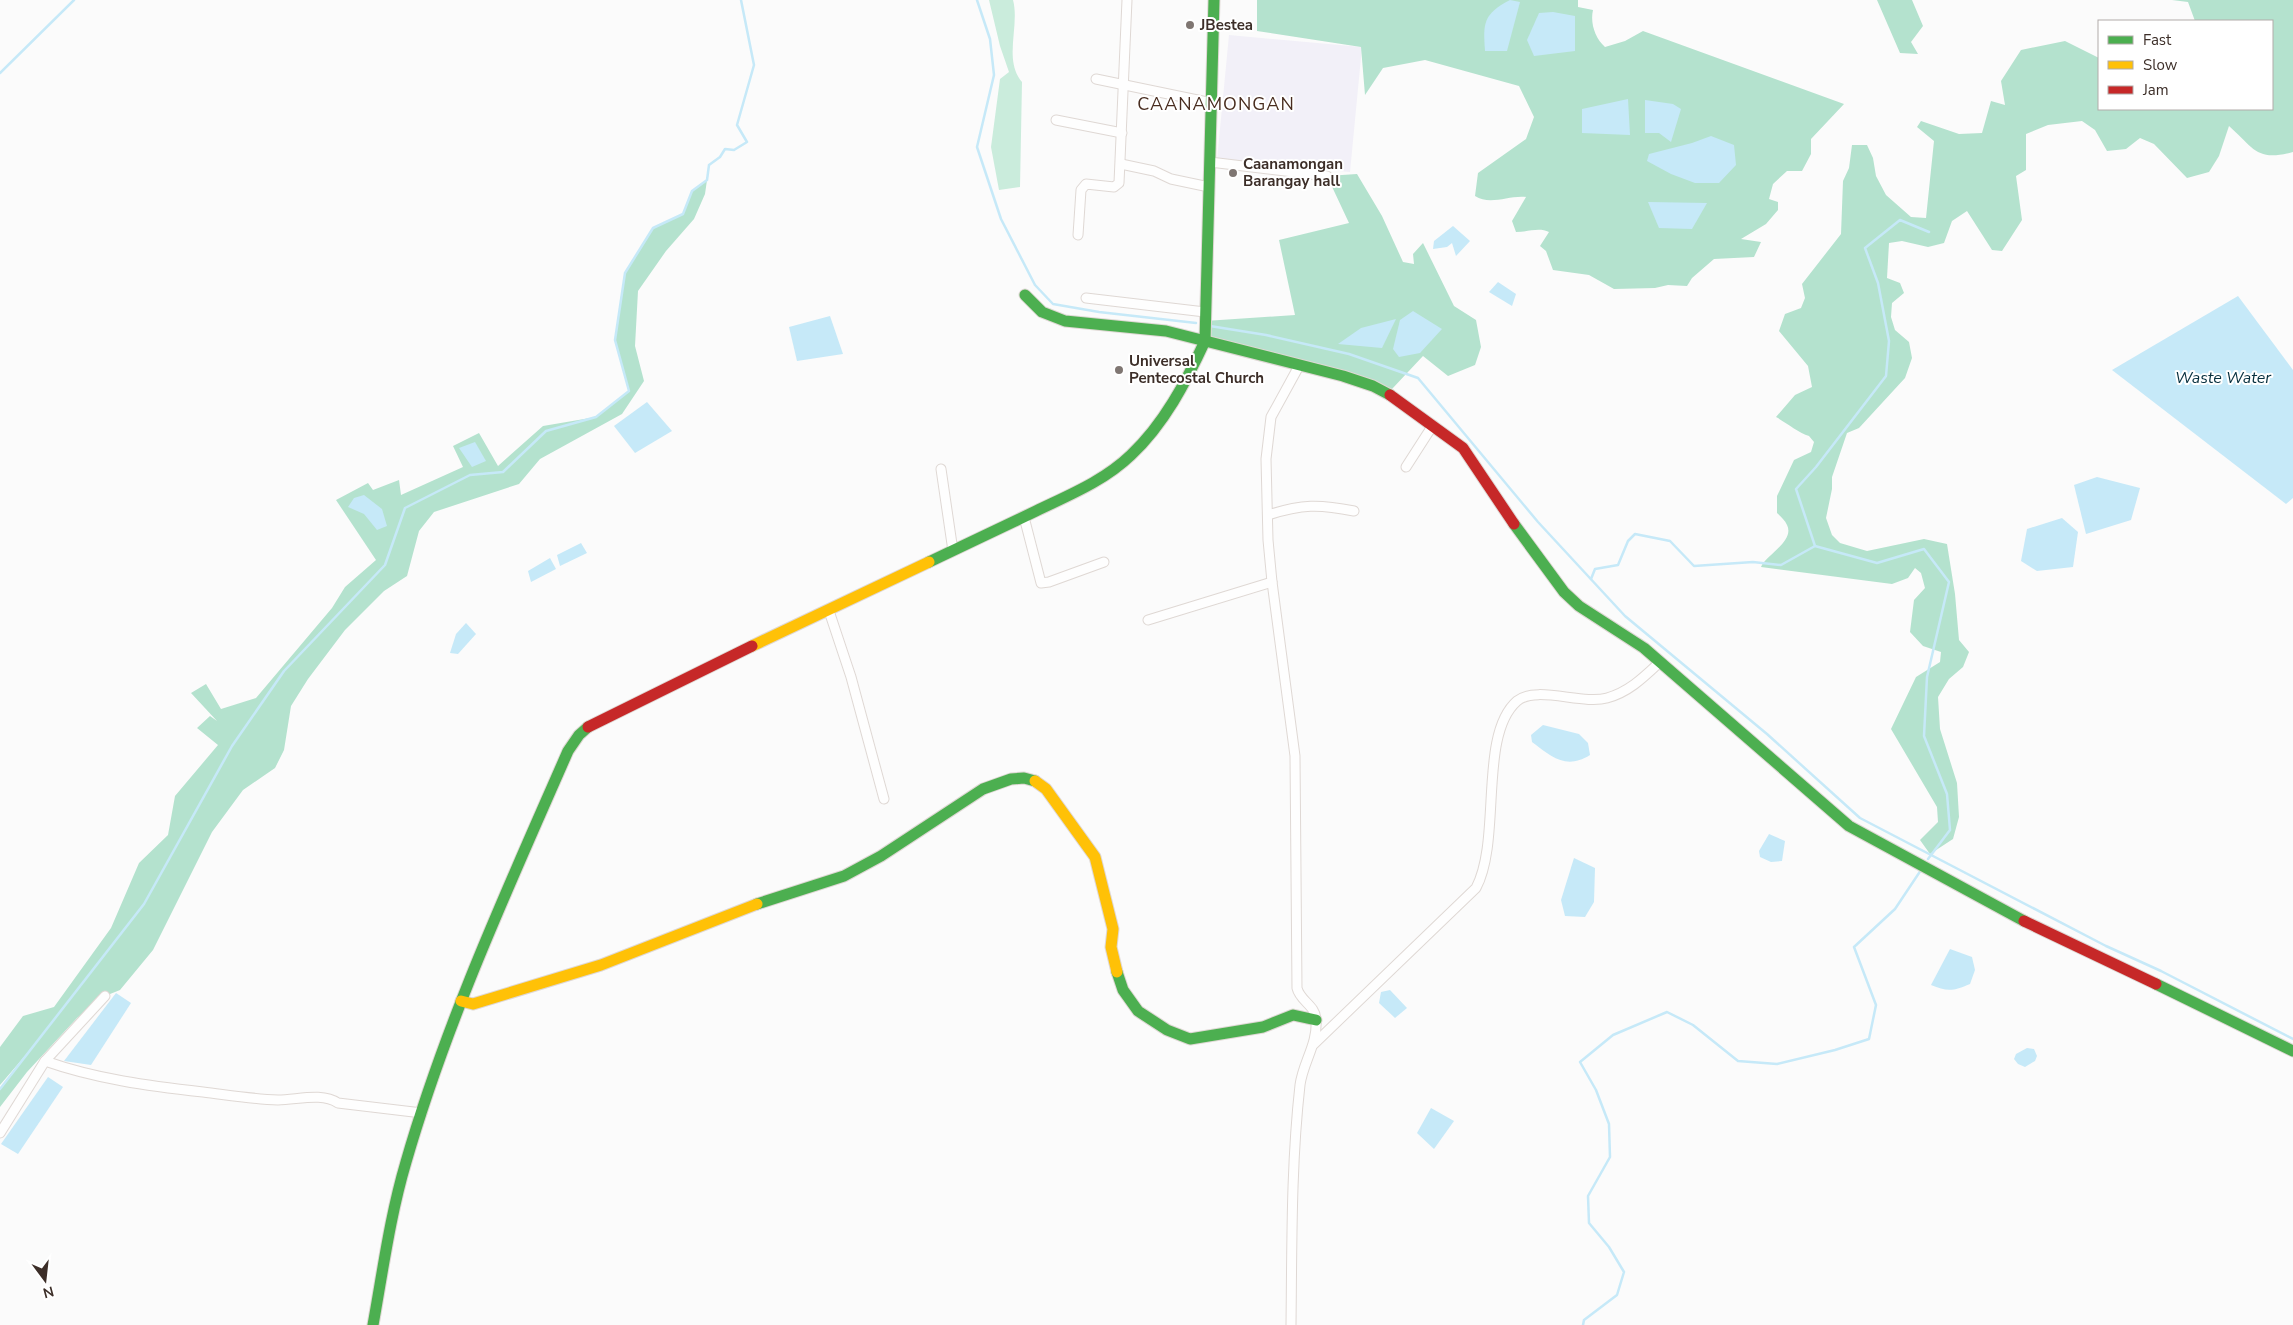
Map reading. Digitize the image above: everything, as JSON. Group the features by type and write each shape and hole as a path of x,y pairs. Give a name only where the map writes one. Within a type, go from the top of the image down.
{"street":[{"path":"1078,235 1081,190 1084,186 1086,184 1118,186 1125,85 1127,0"},
{"path":"374,1325 390,1224 422,1113 462,1001 568,751 578,735 592,724 1090,485 1115,469 1131,455 1159,421 1183,385 1205,342 1214,0"},
{"path":"1096,79 1212,103"},
{"path":"1056,120 1122,133"},
{"path":"1210,162 1327,176"},
{"path":"1121,164 1154,171 1171,179 1209,187"},
{"path":"1025,295 1033,307 1048,317 1065,321 1159,330 1343,376 1373,386 1397,399 1463,448 1498,502 1564,592 1579,606 1627,635 1660,662 1849,826 2021,919 2293,1051"},
{"path":"1086,298 1205,312"},
{"path":"1291,1325 1293,1168 1300,1083 1314,1044 1316,1020 1314,1010 1300,996 1297,988 1295,756 1272,582 1268,514 1268,430 1277,403 1299,366"},
{"path":"1406,468 1433,425"},
{"path":"941,469 953,551"},
{"path":"1268,514 1321,505 1354,511"},
{"path":"1024,517 1041,583 1049,582 1104,562"},
{"path":"1148,620 1272,582"},
{"path":"828,611 851,676 884,800"},
{"path":"1314,1044 1476,888 1486,864 1498,739 1504,718 1514,704 1519,699 1532,695 1592,700 1606,699 1634,686 1660,662"},
{"path":"462,1001 468,1004 477,1003 548,983 601,965 759,903 844,876 881,856 983,789 1011,779 1024,778 1034,780 1046,790 1095,857 1105,890 1113,928 1111,947 1115,966 1123,990 1138,1011 1167,1030 1190,1039 1263,1028 1291,1015 1302,1015 1316,1020"},
{"path":"0,1133 45,1061 105,996"},
{"path":"45,1061 72,1070 136,1084 250,1099 295,1100 331,1098 338,1103 422,1113"}],"shaded area":[{"path":"1229,35 1362,47 1350,172 1217,160"}],"green space":[{"path":"989,0 1013,0 1015,10 1014,64 1016,73 1022,82 1020,187 999,190 991,147 1000,79 1009,72 1000,46"},
{"path":"1257,0 1578,0 1578,7 1593,10 1594,30 1598,39 1605,47 1625,41 1643,31 1844,104 1811,139 1811,154 1802,171 1787,171 1773,184 1769,199 1778,202 1778,210 1766,224 1741,239 1761,242 1754,257 1714,259 1692,278 1687,286 1668,285 1655,288 1614,289 1589,275 1553,270 1546,251 1540,246 1549,232 1537,230 1516,232 1512,221 1526,197 1487,200 1475,196 1478,173 1526,139 1534,117 1519,86 1425,60 1383,68 1365,95 1361,47 1257,31"},
{"path":"1877,0 1912,0 1923,26 1911,42 1918,54 1900,53"},
{"path":"2172,0 2293,0 2293,152 2281,155 2263,154 2250,147 2229,126 2219,156 2209,172 2187,178 2154,144 2140,138 2126,149 2107,151 2095,130 2082,121 2048,125 2026,134 2026,170 2016,176 2022,220 2002,251 1992,250 1967,211 1952,221 1944,243 1928,247 1902,241 1889,243 1887,278 1900,283 1904,293 1892,303 1891,317 1895,330 1909,342 1912,358 1905,378 1859,428 1847,433 1832,477 1832,489 1826,518 1832,535 1840,543 1867,551 1924,539 1947,544 1955,594 1959,640 1969,652 1963,667 1949,679 1938,697 1940,729 1957,783 1959,817 1953,839 1930,854 1920,840 1938,822 1937,807 1891,729 1916,677 1940,662 1941,652 1923,646 1910,632 1914,600 1925,588 1921,573 1915,568 1908,578 1892,584 1761,567 1787,537 1786,523 1777,513 1777,496 1794,460 1811,452 1814,442 1809,436 1776,417 1795,395 1812,387 1808,366 1779,331 1785,314 1801,308 1805,298 1802,284 1841,234 1843,181 1849,168 1852,145 1867,145 1873,158 1876,176 1886,195 1911,217 1926,218 1934,141 1917,127 1921,121 1959,134 1982,133 1991,101 2005,105 2001,81 2021,50 2065,41 2098,58 2098,110 2273,110 2273,20 2195,20 2188,2"},
{"path":"1357,174 1382,216 1403,262 1414,264 1413,254 1423,243 1454,306 1476,320 1481,347 1475,365 1448,376 1423,356 1392,389 1205,341 1205,321 1295,315 1279,240 1349,223 1327,176"},
{"path":"707,180 705,194 694,219 666,251 638,291 635,346 644,381 622,414 540,459 519,484 434,512 419,531 407,576 384,591 345,630 308,679 291,706 284,750 275,768 243,790 212,832 153,950 120,990 105,996 77,1018 27,1072 0,1107 0,1089 30,1050 0,1085 0,1047 23,1016 54,1007 111,928 139,863 168,835 175,796 218,745 197,728 210,716 217,721 191,693 206,684 221,709 256,698 332,608 345,587 376,560 336,500 368,483 373,490 399,480 401,495 463,467 453,446 479,433 498,466 543,426 596,417 629,391 615,340 625,273 653,228 683,214 692,191"}],"water":[{"path":"1510,0 1520,2 1507,51 1485,51 1484,33 1487,20 1494,10"},
{"path":"1553,12 1575,16 1575,51 1534,56 1527,40 1539,13"},
{"path":"1628,99 1630,135 1582,133 1582,109"},
{"path":"1645,100 1673,104 1681,109 1671,142 1659,133 1645,133"},
{"path":"1711,136 1734,145 1736,165 1719,183 1695,183 1671,174 1647,161 1649,154"},
{"path":"1648,202 1707,203 1692,229 1659,228"},
{"path":"1453,226 1470,241 1456,256 1452,243 1447,247 1433,249 1434,241"},
{"path":"1498,282 1516,294 1512,306 1489,292"},
{"name":"Waste Water","path":"2238,296 2293,370 2293,498 2286,504 2112,370"},
{"path":"1413,311 1442,329 1420,353 1399,357 1393,349 1400,320"},
{"path":"830,316 843,354 797,361 789,327"},
{"path":"1396,319 1382,348 1338,344 1361,328"},
{"path":"647,402 672,431 635,453 614,426"},
{"path":"475,442 486,461 472,467 459,448"},
{"path":"2097,477 2140,488 2131,520 2086,534 2074,485"},
{"path":"364,495 382,509 387,526 377,530 364,514 348,507 354,498"},
{"path":"2062,518 2078,532 2073,567 2037,571 2021,561 2027,529"},
{"path":"581,543 587,553 560,566 557,555"},
{"path":"550,558 556,569 531,582 528,571"},
{"path":"466,623 476,634 458,654 450,653 456,634"},
{"path":"1543,725 1579,734 1588,743 1590,755 1574,761 1560,760 1553,757 1532,742 1531,735"},
{"path":"1769,834 1785,841 1782,861 1771,862 1760,857 1759,851"},
{"path":"1574,858 1595,868 1594,902 1585,917 1565,916 1561,900"},
{"path":"1950,949 1972,957 1975,970 1970,984 1946,990 1931,985"},
{"path":"1390,990 1407,1008 1395,1018 1379,1003 1381,992"},
{"path":"116,993 131,1003 91,1065 64,1061"},
{"path":"2027,1048 2034,1049 2037,1056 2035,1061 2025,1067 2018,1064 2014,1059 2016,1054"},
{"path":"48,1077 63,1087 18,1154 1,1144"},
{"path":"1431,1108 1454,1121 1434,1149 1417,1133"}],"waterway":[{"path":"0,73 74,0"},
{"path":"0,1089 144,904 232,746 284,671 385,565 405,508 470,475 503,472 546,431 596,417 629,391 615,340 625,273 653,228 683,214 692,191 707,180 709,165 720,157 725,149 734,150 747,142 737,125 754,65 741,0"},
{"path":"977,0 990,39 994,75 977,147 1001,219 1035,285 1053,304 1099,312 1196,323"},
{"path":"1928,859 1950,830 1947,794 1924,736 1927,677 1949,582 1924,549 1877,563 1815,546 1796,489 1816,467 1886,376 1889,341 1878,283 1865,248 1900,220 1929,232"},
{"path":"1210,326 1266,335 1349,354 1418,378 1538,522 1625,616 1767,734 1860,818 2106,946 2161,971 2293,1039"},
{"path":"1591,579 1595,569 1618,565 1628,541 1635,534 1670,541 1694,566 1753,562 1781,565 1815,546"},
{"path":"1583,1325 1584,1320 1617,1295 1624,1272 1609,1247 1589,1223 1588,1196 1610,1157 1609,1124 1596,1090 1580,1062 1613,1035 1667,1012 1693,1025 1738,1061 1777,1064 1835,1050 1869,1039 1876,1005 1854,947 1895,909 1921,870"}],"traffic: fast":[{"path":"929,562 1073,493 1098,480 1121,464 1154,430 1190,372 1205,341 1214,0"},
{"path":"1025,295 1042,312 1065,321 1166,331 1343,376 1373,386 1390,395"},
{"path":"1514,524 1564,592 1579,606 1644,648 1849,826 2024,921"},
{"path":"373,1325 400,1182 440,1057 480,954 568,751 579,735 588,727"},
{"path":"757,904 844,876 881,856 983,789 1011,779 1024,778 1035,781"},
{"path":"1117,972 1123,990 1138,1011 1167,1030 1190,1039 1263,1027 1293,1015 1316,1020"},
{"path":"2156,984 2293,1051"}],"traffic: slow":[{"path":"752,646 929,562"},
{"path":"1035,781 1046,789 1095,857 1113,929 1111,947 1117,972"},
{"path":"461,1001 473,1004 601,965 757,904"}],"traffic: jam":[{"path":"1390,395 1463,448 1514,524"},
{"path":"588,727 752,646"},
{"path":"2024,921 2156,984"}],"place":[{"name":"JBestea","path":"1190,25"},
{"name":"Caanamongan Barangay hall","path":"1233,173"},
{"name":"Universal Pentecostal Church","path":"1119,370"}],"district":[{"name":"CAANAMONGAN","path":"1216,104"}]}
